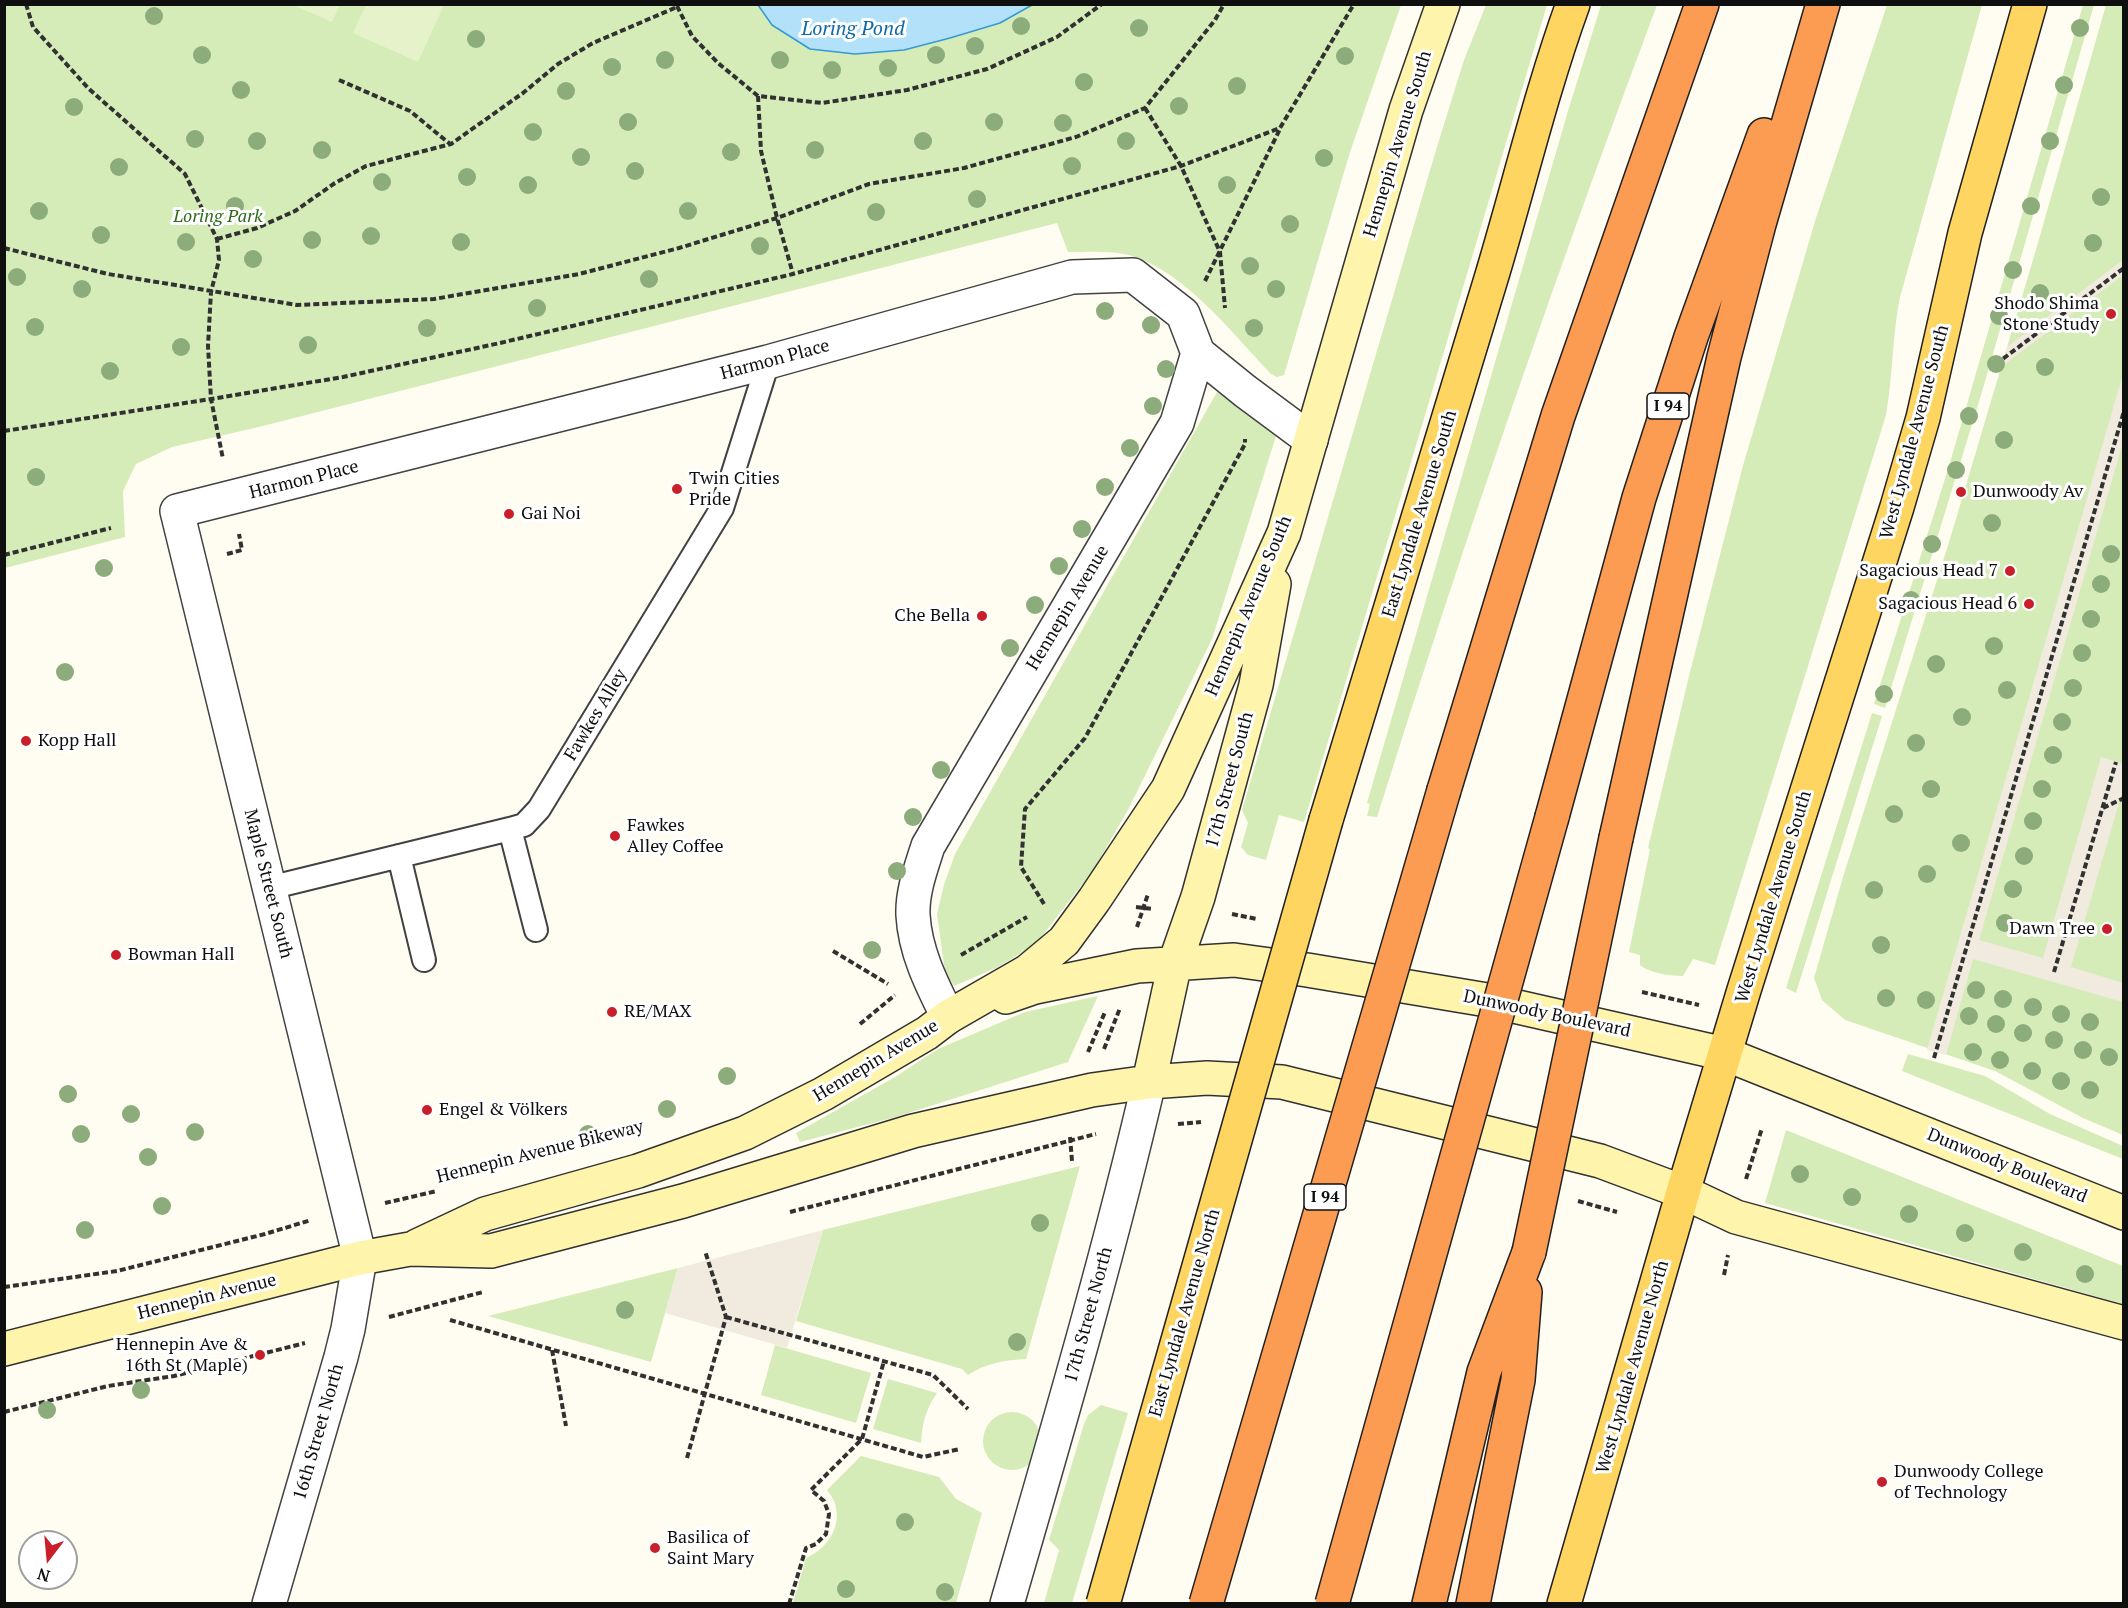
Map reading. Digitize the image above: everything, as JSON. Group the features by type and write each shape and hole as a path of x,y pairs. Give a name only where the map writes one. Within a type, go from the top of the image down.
{"highway":[{"name":"I 94","path":"1206,1604 1444,790 1558,416 1702,4"},
{"name":"I 94","path":"1332,1604 1639,498 1687,347 1814,4"},
{"path":"1473,1604 1518,1380 1529,1252 1616,838 1724,357 1759,224 1823,4"},
{"path":"1429,1604 1484,1372 1529,1252"}],"main road":[{"name":"Hennepin Avenue South","path":"948,1017 1028,971 1064,941 1168,789 1284,533 1406,110 1443,4"},
{"name":"East Lyndale Avenue South","path":"1268,1023 1326,820 1430,482 1557,49 1573,4"},
{"name":"West Lyndale Avenue South","path":"1702,1131 1919,429 1965,233 2030,4"},
{"name":"17th Street South","path":"1161,1023 1175,963 1198,897 1256,685 1284,533"},
{"name":"Dunwoody Boulevard","path":"948,1017 1035,987 1137,966 1234,960 1319,971 1487,999 1725,1054 2124,1213"},
{"name":"Hennepin Avenue","path":"410,1249 485,1214 638,1172 745,1133 823,1094 927,1033 948,1017"},
{"name":"17th Street North","path":"1149,1082 1161,1023"},
{"name":"East Lyndale Avenue North","path":"1103,1604 1268,1023"},
{"path":"1149,1082 1207,1078 1282,1082 1600,1161 1683,1192 1736,1217 2124,1323"},
{"name":"Hennepin Avenue","path":"4,1349 360,1258 410,1249 491,1251 683,1201 913,1131 1084,1092 1149,1082"},
{"name":"West Lyndale Avenue North","path":"1564,1604 1702,1131"}],"street":[{"name":"Harmon Place","path":"177,511 768,363 1072,277 1134,275 1183,314 1198,353"},
{"path":"1198,353 1311,440"},
{"name":"Hennepin Avenue","path":"948,1017 927,974 917,941 913,913 918,876 928,846 1177,423 1198,353"},
{"name":"Maple Street South","path":"177,511 360,1258"},
{"name":"17th Street North","path":"1007,1604 1134,1151 1149,1082"},
{"name":"16th Street North","path":"269,1604 341,1357 360,1258"}],"lane":[{"name":"Fawkes Alley","path":"269,888 524,825 539,809 722,508 768,363"},
{"path":"510,829 536,930"},
{"path":"399,856 424,960"}],"path":[{"path":"26,4 33,27 88,88 184,174 217,239 219,260 211,292 208,346 211,399 218,435"},
{"path":"217,239 256,228 296,212 335,183 366,166 451,144 523,93 558,64 593,43 676,6 692,36 718,63 758,96 822,103 908,90 987,69 1057,37 1102,4"},
{"path":"4,248 108,274 297,305 434,299 579,274 679,248 777,218 870,184 964,168 1076,137 1145,108 1215,20 1224,4"},
{"path":"1203,286 1280,128 1354,4"},
{"path":"339,80 410,111 451,144"},
{"path":"758,96 762,151 777,218 793,274"},
{"path":"1145,108 1180,166 1220,252 1225,315"},
{"path":"4,431 343,376 500,343 793,274 1180,166 1280,128"},
{"path":"1996,363 2124,268"},
{"path":"1046,907 1021,867 1025,809 1085,738 1245,444 1245,391"},
{"path":"1934,1058 2124,411"},
{"path":"4,555 111,528"},
{"path":"2054,972 2116,762"},
{"path":"2102,809 2124,798"},
{"path":"1138,892 1158,894"},
{"path":"1137,928 1148,894"},
{"path":"858,1026 901,990 1035,913"},
{"path":"833,951 888,984"},
{"path":"1086,1058 1108,1003"},
{"path":"1100,1057 1120,1007"},
{"path":"1185,1123 1208,1121"},
{"path":"1745,1183 1761,1128"},
{"name":"Hennepin Avenue Bikeway","path":"408,1197 442,1190"},
{"path":"1573,1199 1628,1215"},
{"path":"4,1287 117,1271 265,1234 303,1221"},
{"path":"687,1458 726,1317 705,1251"},
{"path":"726,1317 933,1375 968,1410"},
{"path":"450,1320 923,1457 960,1449"},
{"path":"552,1350 566,1426"},
{"path":"789,1604 806,1548 816,1544 826,1534 829,1514 824,1501 811,1490 862,1439 884,1361"},
{"path":"4,1412 108,1386"}],"green space":[{"path":"366,4 444,5 418,62 353,33"},
{"name":"Loring Park","path":"5,5 1401,5 1350,152 1284,375 1277,377 1271,374 1207,306 1171,276 1152,264 1125,254 1068,252 1057,223 263,426 172,447 136,464 123,491 125,537 5,568"},
{"path":"293,5 340,5 332,22"},
{"path":"1486,5 1547,5 1304,822 1279,815 1266,860 1248,855 1241,847 1248,823 1242,810 1436,150 1464,60"},
{"path":"1601,5 1657,5 1511,409 1377,817 1367,816 1370,804 1367,803 1568,111"},
{"path":"1887,5 1982,5 1900,297 1886,415 1715,965 1693,959 1683,976 1660,973 1644,968 1640,965 1640,955 1629,952 1650,849 1648,848 1742,469 1816,218"},
{"path":"2083,5 2094,5 1981,395 1885,708 1874,704 1949,466"},
{"path":"2106,5 2123,5 2123,1135 2083,1118 1995,1071 1845,1020 1822,1000 1814,978 1843,877 1950,539"},
{"path":"1217,392 1277,433 1212,639 1129,808 1094,869 1036,944 996,968 954,986 945,972 937,914 955,854"},
{"path":"1872,713 1882,716 1796,993 1786,988"},
{"path":"1098,996 1068,1062 896,1117 800,1142 796,1133 895,1077 938,1049 1025,1012"},
{"path":"1908,1054 1985,1076 2050,1114 2123,1146 2123,1159 1902,1071"},
{"path":"1786,1130 2123,1266 2123,1304 1765,1203"},
{"path":"1080,1166 1026,1359 996,1363 968,1375 962,1369 796,1321 823,1230"},
{"path":"678,1268 651,1362 488,1316"},
{"path":"775,1345 871,1373 856,1423 761,1395"},
{"path":"888,1379 937,1393 925,1416 921,1443 873,1429"},
{"path":"1101,1405 1128,1413 1072,1603 1044,1603 1059,1550 1049,1540 1084,1424 1088,1415"},
{"path":"1012,1412 1023,1414 1036,1425 1041,1441 1039,1452 1028,1465 1012,1470 1001,1468 988,1457 983,1441 985,1430 996,1417"},
{"path":"861,1456 939,1477 956,1499 982,1513 956,1603 793,1603 806,1558 824,1546 834,1529 837,1519 836,1509 827,1490"}],"shaded area":[{"path":"2123,260 2123,275 2001,367 2007,347"},
{"path":"2123,374 2123,442 1979,940 2043,958 2101,757 2123,764 2123,789 2071,967 2123,983 2123,1002 1973,959 1946,1055 1927,1050"},
{"path":"823,1230 787,1348 665,1313 678,1268"}],"water":[{"name":"Loring Pond","path":"758,5 1032,5 1000,23 950,38 904,50 855,54 810,49 772,25"}],"place":[{"name":"Shodo Shima Stone Study","path":"2111,314"},
{"name":"Twin Cities Pride","path":"677,489"},
{"name":"Dunwoody Av","path":"1961,492"},
{"name":"Gai Noi","path":"509,514"},
{"name":"Sagacious Head 7","path":"2010,571"},
{"name":"Sagacious Head 6","path":"2029,604"},
{"name":"Che Bella","path":"982,616"},
{"name":"Kopp Hall","path":"26,741"},
{"name":"Fawkes Alley Coffee","path":"615,836"},
{"name":"Dawn Tree","path":"2107,929"},
{"name":"Bowman Hall","path":"116,955"},
{"name":"RE/MAX","path":"612,1012"},
{"name":"Engel & Völkers","path":"427,1110"},
{"name":"Hennepin Ave & 16th St (Maple)","path":"260,1355"},
{"name":"Dunwoody College of Technology","path":"1882,1482"},
{"name":"Basilica of Saint Mary","path":"655,1548"}]}
